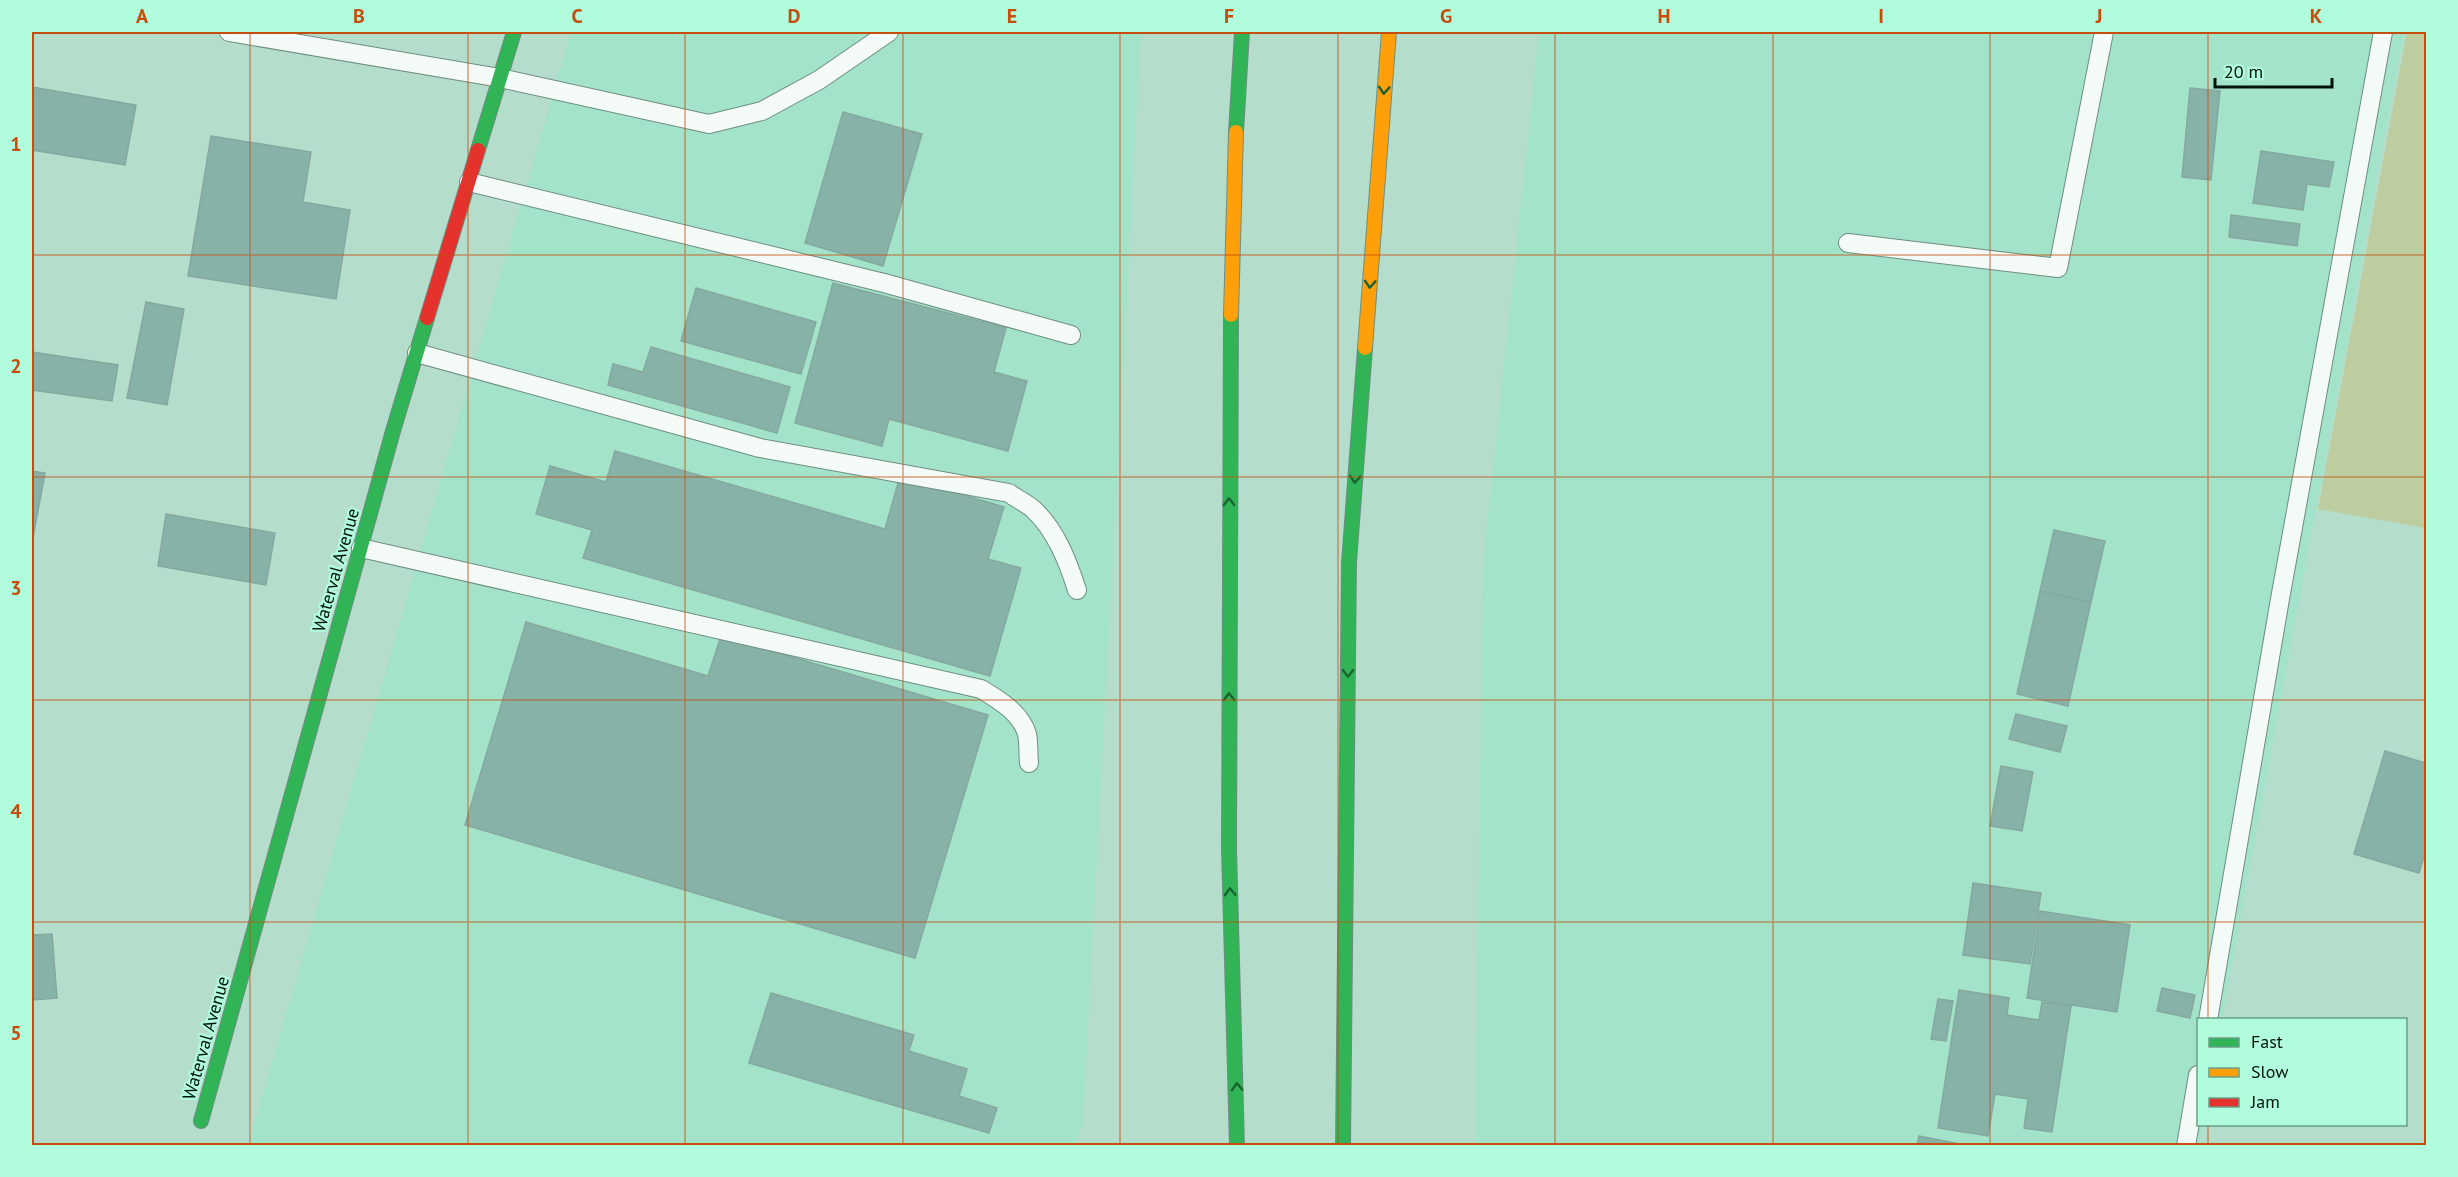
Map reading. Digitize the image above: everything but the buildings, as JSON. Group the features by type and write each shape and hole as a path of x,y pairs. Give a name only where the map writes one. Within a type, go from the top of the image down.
{"main road":[{"name":"Waterval Avenue","path":"201,1121 361,548 514,32"},
{"path":"1237,1146 1229,849 1229,426 1233,171 1242,32"},
{"path":"1342,1146 1349,563 1389,32"}],"lane":[{"path":"229,32 500,78 709,124 762,111 819,80 889,32"},
{"path":"1848,243 2058,268 2104,32"},
{"path":"2208,1018 2280,599 2383,32"},
{"path":"469,182 884,283 1071,335"},
{"path":"417,354 760,448 1010,493 1034,510 1048,529 1065,554 1077,590"},
{"path":"361,548 981,689 1002,701 1018,718 1027,734 1029,763"},
{"path":"2186,1146 2197,1086"}],"shaded area":[{"path":"571,32 1141,32 1083,1124 1074,1145 248,1146"},
{"path":"1539,32 2404,32 2222,1018 2197,1018 2197,1126 2203,1126 2199,1145 1475,1145 1483,564"},
{"path":"2407,32 2426,32 2426,528 2318,509"}],"traffic: fast":[{"path":"478,150 514,32"},
{"path":"1236,132 1242,32"},
{"path":"1231,315 1229,849 1237,1146"},
{"path":"201,1121 393,431 427,318"},
{"path":"1343,1146 1349,563 1365,348"}],"traffic: slow":[{"path":"1365,348 1389,32"},
{"path":"1231,315 1236,132"}],"traffic: jam":[{"path":"427,318 478,150"}]}
